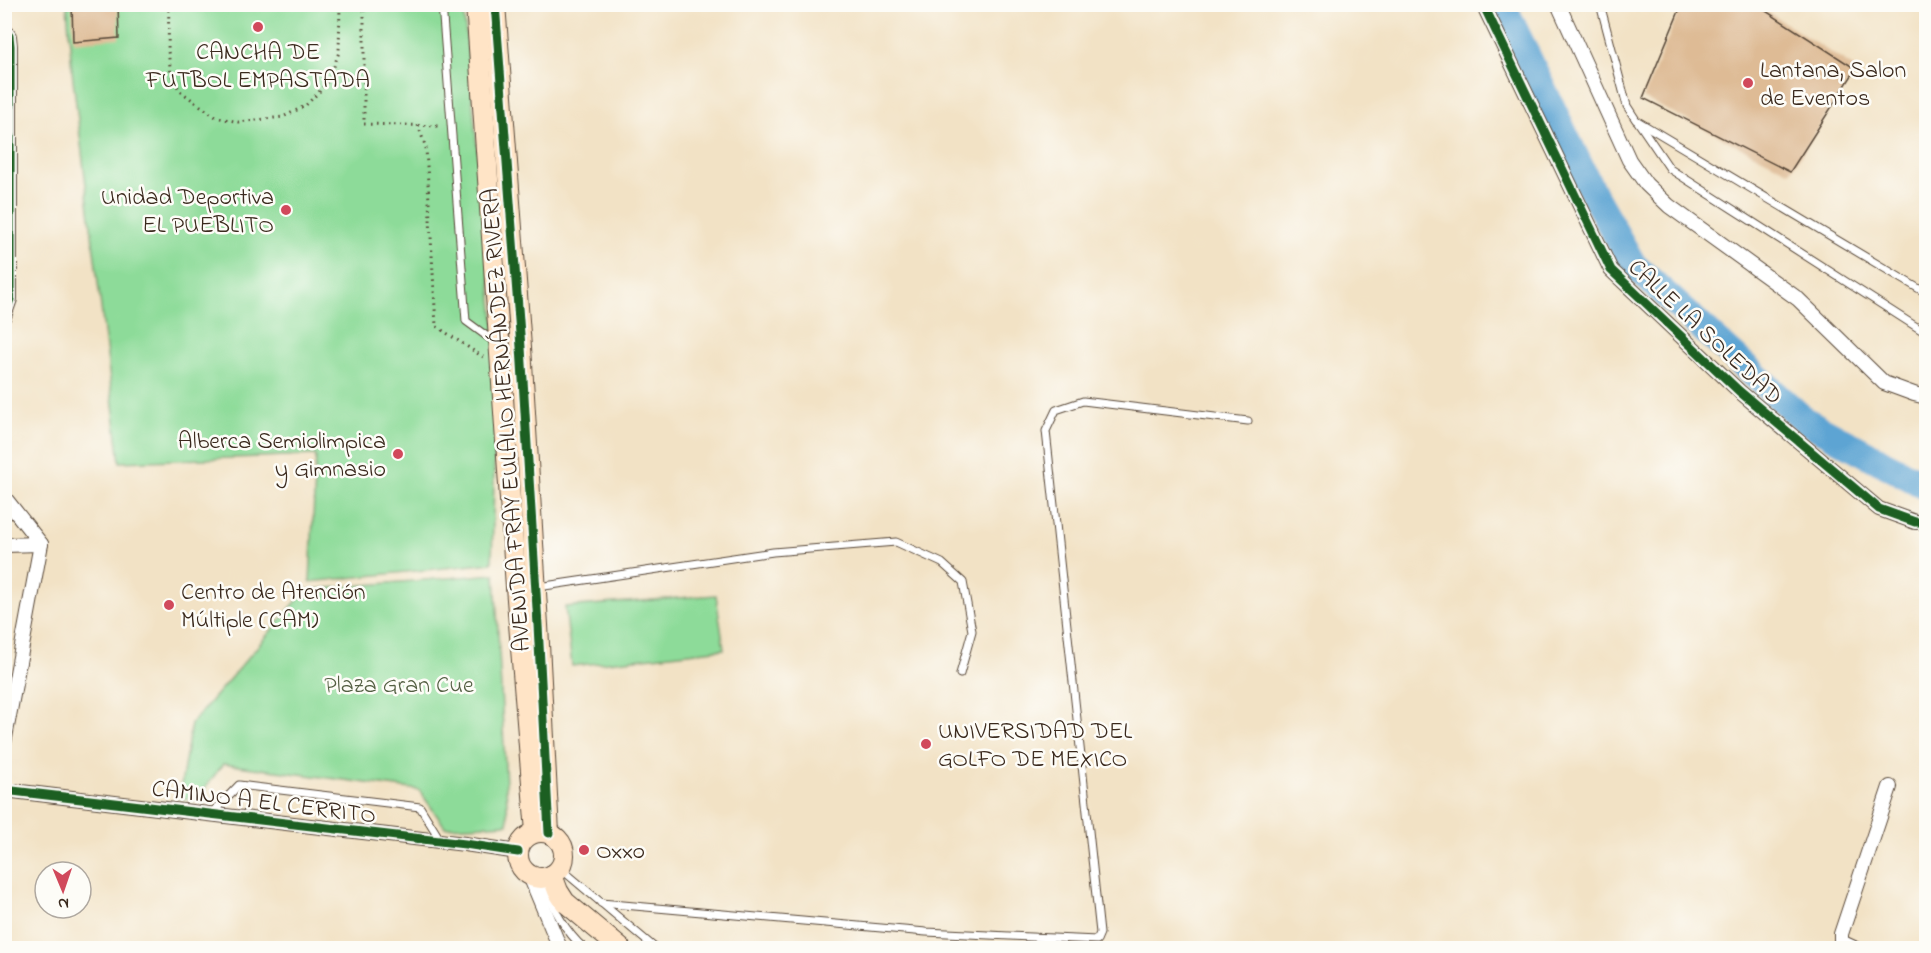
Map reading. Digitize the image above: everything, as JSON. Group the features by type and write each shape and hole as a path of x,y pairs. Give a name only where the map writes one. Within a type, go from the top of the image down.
{"street":[{"name":"AVENIDA FRAY EULALIO HERNÁNDEZ RIVERA","path":"476,4 516,587 542,833"},
{"name":"AVENIDA FRAY EULALIO HERNÁNDEZ RIVERA","path":"495,4 521,347 536,587 542,833"},
{"name":"CALLE LA SOLEDAD","path":"1483,4 1611,270 1739,391 1879,509 1915,522 1926,522"},
{"path":"1558,4 1629,160 1646,184 1669,206 1798,299 1884,383 1926,397"},
{"path":"4,30 9,36 10,58 10,299 4,316"},
{"path":"4,497 42,544 4,743"},
{"path":"4,545 42,544"},
{"path":"1854,948 1841,942 1841,934 1890,787"},
{"name":"CAMINO A EL CERRITO","path":"4,790 518,852"},
{"path":"560,948 548,878 564,858 563,847 557,838 542,833 528,836 521,843 518,852 518,861 523,870 548,878 565,902 620,948"}],"lane":[{"path":"442,4 466,321 501,347 521,347"},
{"path":"1603,6 1628,106 1670,169 1926,333"},
{"path":"1636,120 1926,293"},
{"path":"601,903 926,932 1097,940 1100,933 1046,431 1056,410 1083,401 1248,421"},
{"path":"536,587 773,552 896,542 942,563 963,582 972,631 960,674"},
{"path":"211,814 239,785 420,807 441,841"},
{"path":"548,878 601,903 655,948"},
{"path":"548,878 561,921 572,937 584,948"}],"path":[{"path":"169,4 168,51 171,74 180,91 216,117 238,122 283,117 304,106 319,92 330,78 339,52 340,4"},
{"path":"364,4 364,124 451,126"},
{"path":"418,125 426,148 436,326 502,370"}],"green space":[{"name":"Unidad Deportiva EL PUEBLITO","path":"67,5 463,5 497,350 492,563 310,582 316,455 120,462 72,71"},
{"name":"Plaza Gran Cue","path":"495,574 508,824 445,827 419,790 223,764 196,800 179,798 191,724 306,590"},
{"path":"716,595 724,649 572,666 565,607"}],"building":[{"path":"72,4 118,4 119,38 73,42"},
{"name":"Lantana, Salon de Eventos","path":"1682,4 1755,4 1856,69 1790,172 1643,98"}],"waterway":[{"path":"1502,4 1592,192 1633,265 1804,420 1926,486"}],"cycle path":[{"path":"495,4 521,347 549,833"},
{"path":"1483,4 1611,270 1739,391 1879,509 1915,522 1926,522"},
{"path":"4,30 9,36 10,46 10,299 4,316"},
{"path":"4,790 518,852"}],"place":[{"name":"CANCHA DE FUTBOL EMPASTADA","path":"258,27"},
{"name":"Lantana, Salon de Eventos","path":"1748,83"},
{"name":"Unidad Deportiva EL PUEBLITO","path":"286,210"},
{"name":"Alberca Semiolimpica y Gimnasio","path":"398,454"},
{"name":"Centro de Atención Múltiple (CAM)","path":"169,605"},
{"name":"UNIVERSIDAD DEL GOLFO DE MEXICO","path":"926,744"},
{"name":"Oxxo","path":"584,850"}]}
